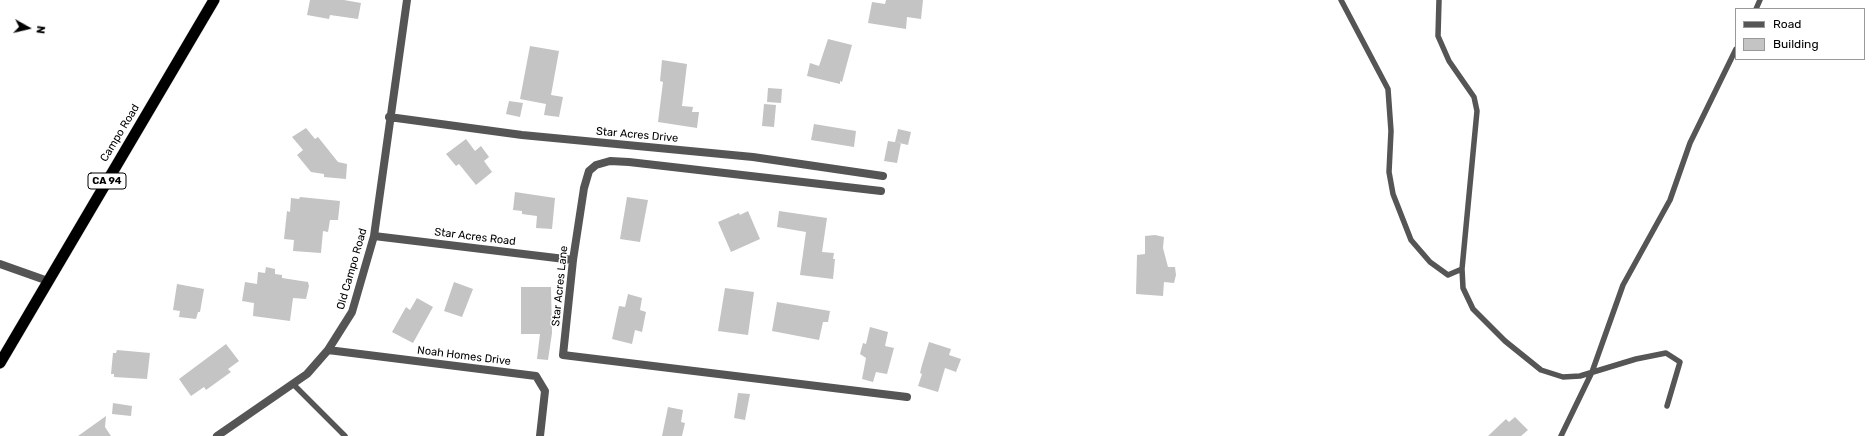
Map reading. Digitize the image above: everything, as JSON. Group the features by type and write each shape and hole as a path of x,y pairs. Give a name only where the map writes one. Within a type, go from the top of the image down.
{"highway":[{"name":"Campo Road","path":"0,362 214,0"}],"street":[{"name":"Old Campo Road","path":"217,436 307,374 328,350 352,312 374,236 407,0"},
{"name":"Star Acres Drive","path":"390,117 522,135 753,157 883,176"},
{"name":"Star Acres Lane","path":"881,191 610,160 596,165 589,171 584,188 573,260 563,356 907,397"},
{"name":"Star Acres Road","path":"374,236 573,260"},
{"path":"0,264 48,281"},
{"name":"Noah Homes Drive","path":"328,350 536,376 545,391 540,436"}],"lane":[{"path":"1341,0 1388,89 1391,131 1389,172 1393,194 1411,240 1430,262 1448,275 1462,269"},
{"path":"1439,0 1438,36 1449,61 1474,97 1477,110 1462,269 1463,288 1473,309 1505,341 1541,370 1563,377 1580,376 1636,359 1666,353 1680,362 1666,406"},
{"path":"1561,436 1592,372 1623,285 1670,200 1690,143 1735,51"},
{"path":"293,384 345,436"}],"building":[{"path":"310,0 344,0 361,3 358,19 330,15 329,19 307,15"},
{"path":"886,0 923,0 921,19 907,17 906,29 868,23 872,2 885,4"},
{"path":"828,39 852,45 842,82 840,81 840,84 807,76 810,63 819,66"},
{"path":"530,46 559,51 551,95 563,97 559,117 544,115 546,104 520,99"},
{"path":"662,60 687,64 682,106 693,107 692,112 699,112 697,128 658,122 663,82 660,81"},
{"path":"768,88 782,89 781,103 767,102"},
{"path":"509,101 523,103 520,117 506,114"},
{"path":"764,104 776,105 774,127 762,126"},
{"path":"814,124 856,131 854,147 811,140"},
{"path":"306,128 315,139 318,137 338,162 347,164 346,179 324,177 324,174 311,172 297,155 303,150 292,137"},
{"path":"898,129 911,132 908,145 895,142"},
{"path":"466,139 475,151 481,146 489,157 484,161 492,172 476,185 459,164 456,166 446,154"},
{"path":"888,141 901,143 897,163 884,161"},
{"path":"515,192 555,198 552,229 536,228 537,216 522,214 522,211 513,210"},
{"path":"300,197 340,201 338,220 330,220 328,232 323,231 321,253 293,251 294,240 284,239 287,211 290,212 291,198 299,199"},
{"path":"627,197 648,200 640,242 620,239"},
{"path":"748,211 760,239 731,252 718,222 739,213 740,215"},
{"path":"779,211 827,218 822,252 834,253 833,259 835,259 833,279 800,275 806,232 777,227"},
{"path":"1155,235 1164,237 1163,248 1168,267 1175,267 1176,275 1174,283 1164,282 1163,296 1136,294 1137,255 1145,254 1145,236"},
{"path":"266,267 275,269 275,274 282,275 282,278 308,282 309,286 306,299 293,298 290,321 253,316 254,303 242,301 245,282 257,284 258,272 265,273"},
{"path":"454,282 473,289 462,317 444,311"},
{"path":"177,284 204,289 200,312 198,312 196,319 179,317 180,311 173,310"},
{"path":"521,287 551,287 552,333 548,360 537,359 540,334 521,334"},
{"path":"725,288 754,292 748,335 718,331"},
{"path":"628,294 642,298 640,310 646,312 642,332 635,330 632,344 612,339 619,306 625,307"},
{"path":"417,298 433,307 413,343 392,332 406,307 410,310"},
{"path":"777,302 830,311 828,322 823,322 819,340 772,331"},
{"path":"870,327 888,332 885,346 894,348 887,374 876,372 873,382 862,379 866,358 860,354 863,343 866,344"},
{"path":"929,342 951,349 949,355 961,359 956,372 945,368 938,392 918,386 922,374 920,373 922,365"},
{"path":"226,344 239,361 228,369 231,372 206,390 204,387 191,396 179,379"},
{"path":"117,350 150,353 147,379 114,377 114,374 111,374 113,353 116,353"},
{"path":"738,393 750,394 745,420 734,418"},
{"path":"113,403 132,406 131,416 112,414"},
{"path":"668,407 683,410 681,422 685,423 682,436 662,436"},
{"path":"106,416 105,427 111,436 78,436"},
{"path":"1515,417 1528,430 1521,436 1488,436 1506,419 1509,422"}]}
